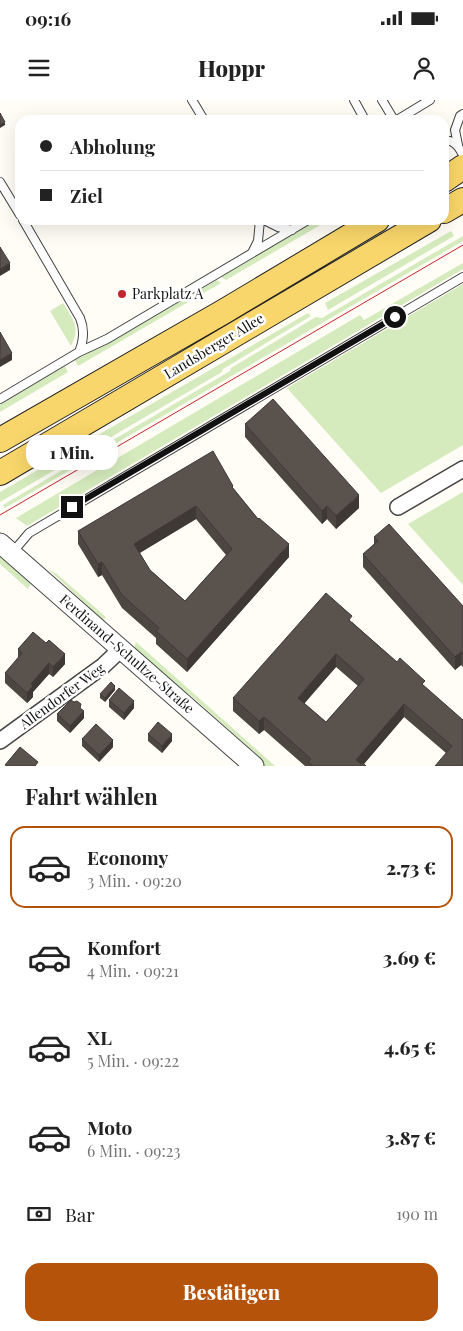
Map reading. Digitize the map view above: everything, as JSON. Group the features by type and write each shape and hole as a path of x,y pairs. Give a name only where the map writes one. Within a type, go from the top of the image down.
{"main road":[{"path":"449,172 460,156"},
{"path":"449,208 463,199"},
{"name":"Landsberger Allee","path":"0,440 215,317 369,225"},
{"name":"Landsberger Allee","path":"0,473 421,225"}],"street":[{"path":"398,507 463,469"},
{"name":"Ferdinand-Schultze-Straße","path":"6,548 254,766"},
{"name":"Allendorfer Weg","path":"0,741 103,666 121,649"}],"lane":[{"path":"192,100 201,115"},
{"path":"354,100 362,115"},
{"path":"382,100 392,115"},
{"path":"404,115 430,100"},
{"path":"460,156 455,130 460,116 463,114"},
{"path":"449,141 460,156"},
{"path":"0,182 15,207"},
{"path":"26,225 83,325 84,336 79,352"},
{"path":"252,254 258,241 260,225"},
{"path":"274,225 292,230"},
{"path":"0,399 79,352 107,339 300,225"},
{"path":"6,548 28,533 463,277"}],"green space":[{"path":"308,225 320,225 226,280 221,277"},
{"path":"451,231 454,236 328,310 325,303"},
{"path":"463,236 463,241 5,508 3,505 230,371 231,368 316,317 322,318"},
{"path":"463,263 463,269 27,526 16,518 360,315 364,320"},
{"path":"217,280 221,283 78,366 75,360"},
{"path":"463,284 463,445 381,493 287,388"},
{"path":"63,303 76,328 71,346 50,311"},
{"path":"308,313 311,316 223,369 222,372 0,502 0,492"},
{"path":"65,366 68,372 0,412 0,404"},
{"path":"463,492 463,585 408,524"},
{"path":"0,555 31,583 28,589 0,564"},
{"path":"48,569 57,574 106,617 101,622 88,606"},
{"path":"136,642 275,766 264,766 261,763 260,757 189,694 183,694 133,651"}],"building":[{"path":"0,113 5,122 0,125"},
{"path":"0,247 10,263 0,269"},
{"path":"0,332 12,353 0,360"},
{"path":"273,399 359,495 336,516 327,506 322,511 245,424"},
{"path":"213,451 232,487 258,519 289,544 187,659 156,631 159,628 122,595 102,562 98,564 78,531","holes":["196,506 232,549 185,601 150,570 134,544"]},
{"path":"389,524 463,606 463,655 461,652 455,657 363,554 378,541 374,537"},
{"path":"326,593 352,616 349,620 397,662 400,658 425,681 422,684 463,720 463,766 435,766 452,746 404,704 356,760 366,766 313,766 308,762 311,759 264,717 259,721 233,698","holes":["336,654 364,679 326,722 298,698"]},
{"path":"33,632 46,643 49,640 65,654 53,667 49,663 31,684 33,686 27,693 5,673 22,653 18,649"},
{"path":"111,682 115,686 105,698 100,694"},
{"path":"119,688 134,701 124,713 109,700"},
{"path":"71,700 81,704 80,708 84,711 70,726 57,714"},
{"path":"158,722 172,734 162,746 148,734"},
{"path":"96,724 113,740 99,755 82,739"},
{"path":"20,747 38,762 35,766 5,765"}],"tram line":[{"path":"0,515 463,245"}],"place":[{"name":"Parkplatz A","path":"122,294"}],"route":[{"path":"72,507 395,317"}]}
